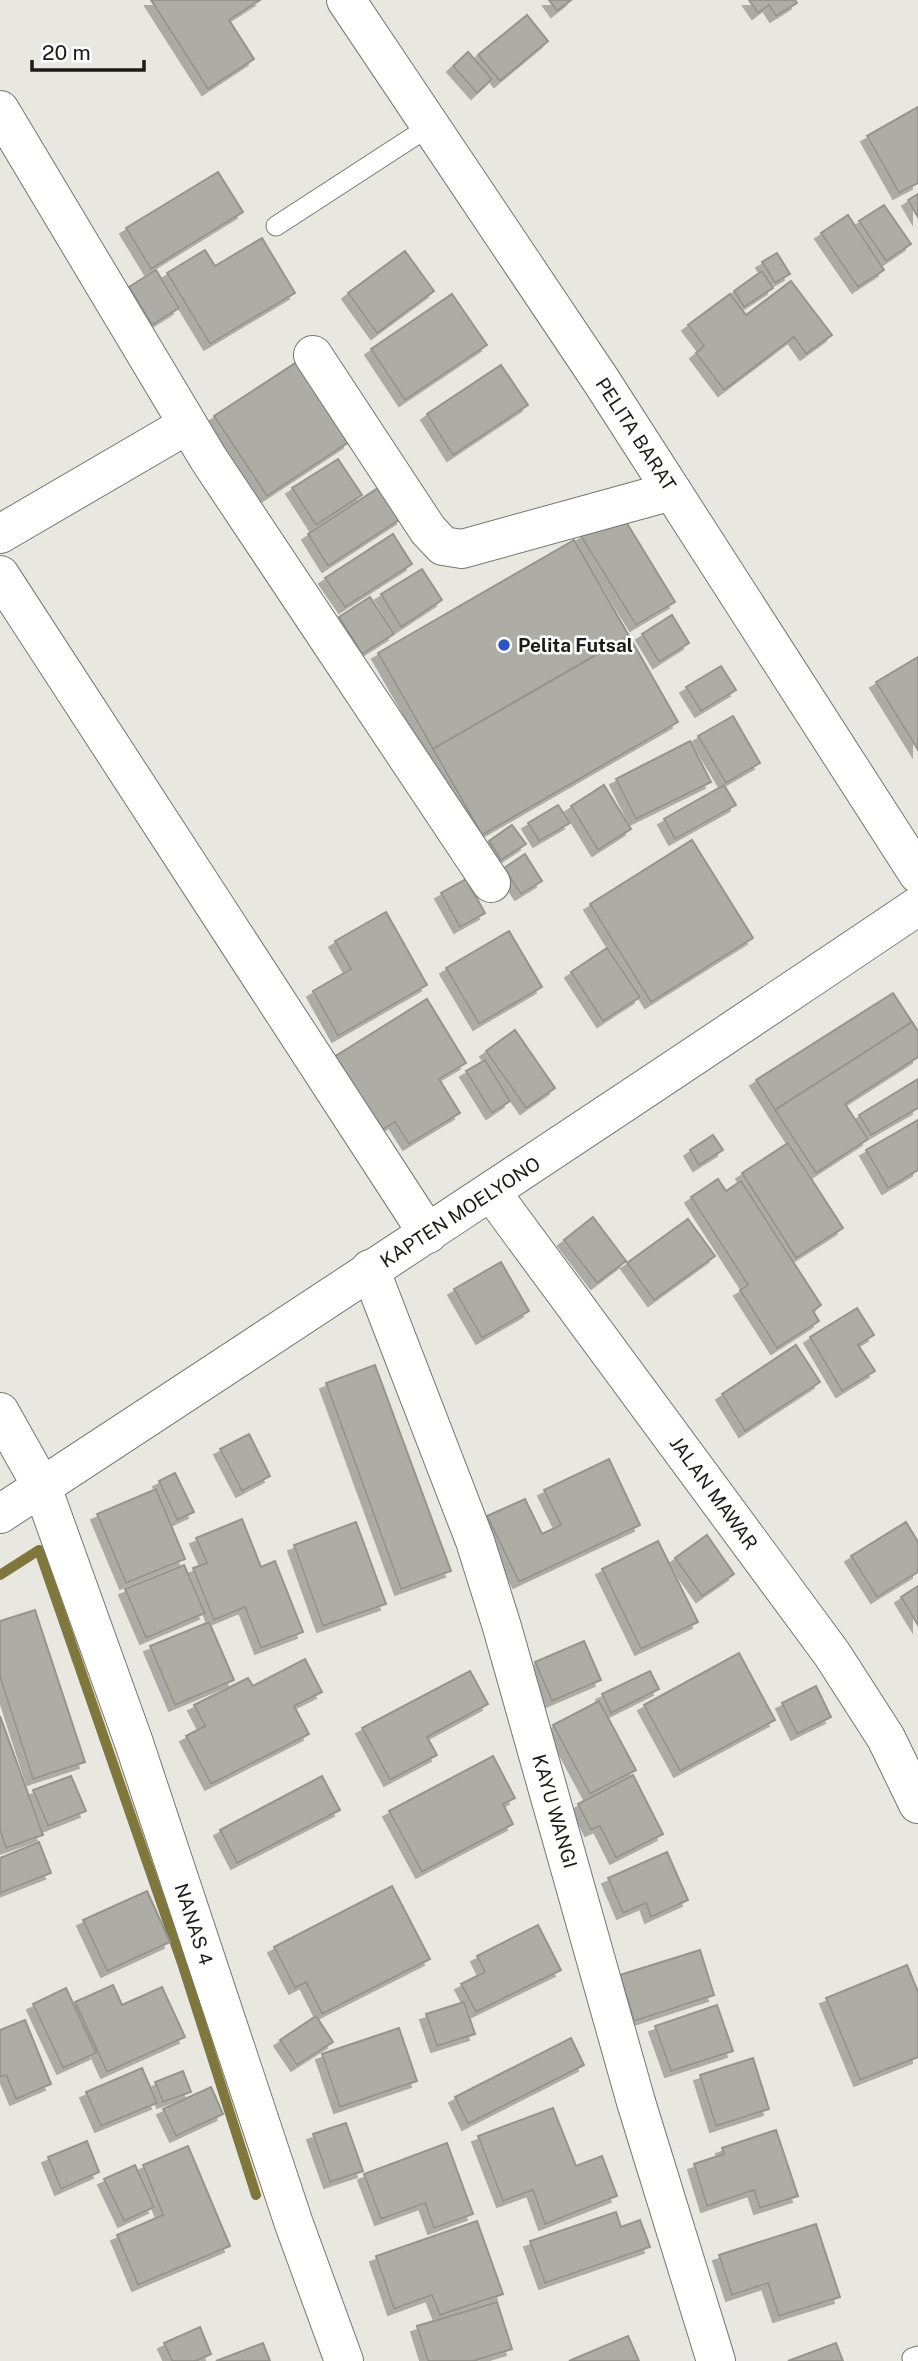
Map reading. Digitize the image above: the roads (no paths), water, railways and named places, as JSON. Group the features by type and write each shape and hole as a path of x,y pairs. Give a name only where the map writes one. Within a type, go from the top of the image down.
{"street":[{"name":"PELITA BARAT","path":"362,6 430,126 672,491 918,874"},
{"path":"0,110 187,425 491,883"},
{"path":"313,355 428,530 443,546 462,549 672,491"},
{"path":"0,534 187,425"},
{"path":"0,575 428,1234"},
{"name":"KAPTEN MOELYONO","path":"0,1514 370,1269 492,1193 918,905"},
{"name":"JALAN MAWAR","path":"492,1193 832,1654 886,1738 918,1804"},
{"name":"KAYU WANGI","path":"370,1269 470,1530 502,1627 636,2102 716,2361"},
{"name":"NANAS 4","path":"0,1412 42,1487 132,1740 294,2224 344,2361"}],"lane":[{"path":"276,226 430,126"}],"waterway":[{"path":"0,1575 39,1550 182,1963 256,2195"}],"place":[{"name":"Pelita Futsal","path":"504,645"}]}
